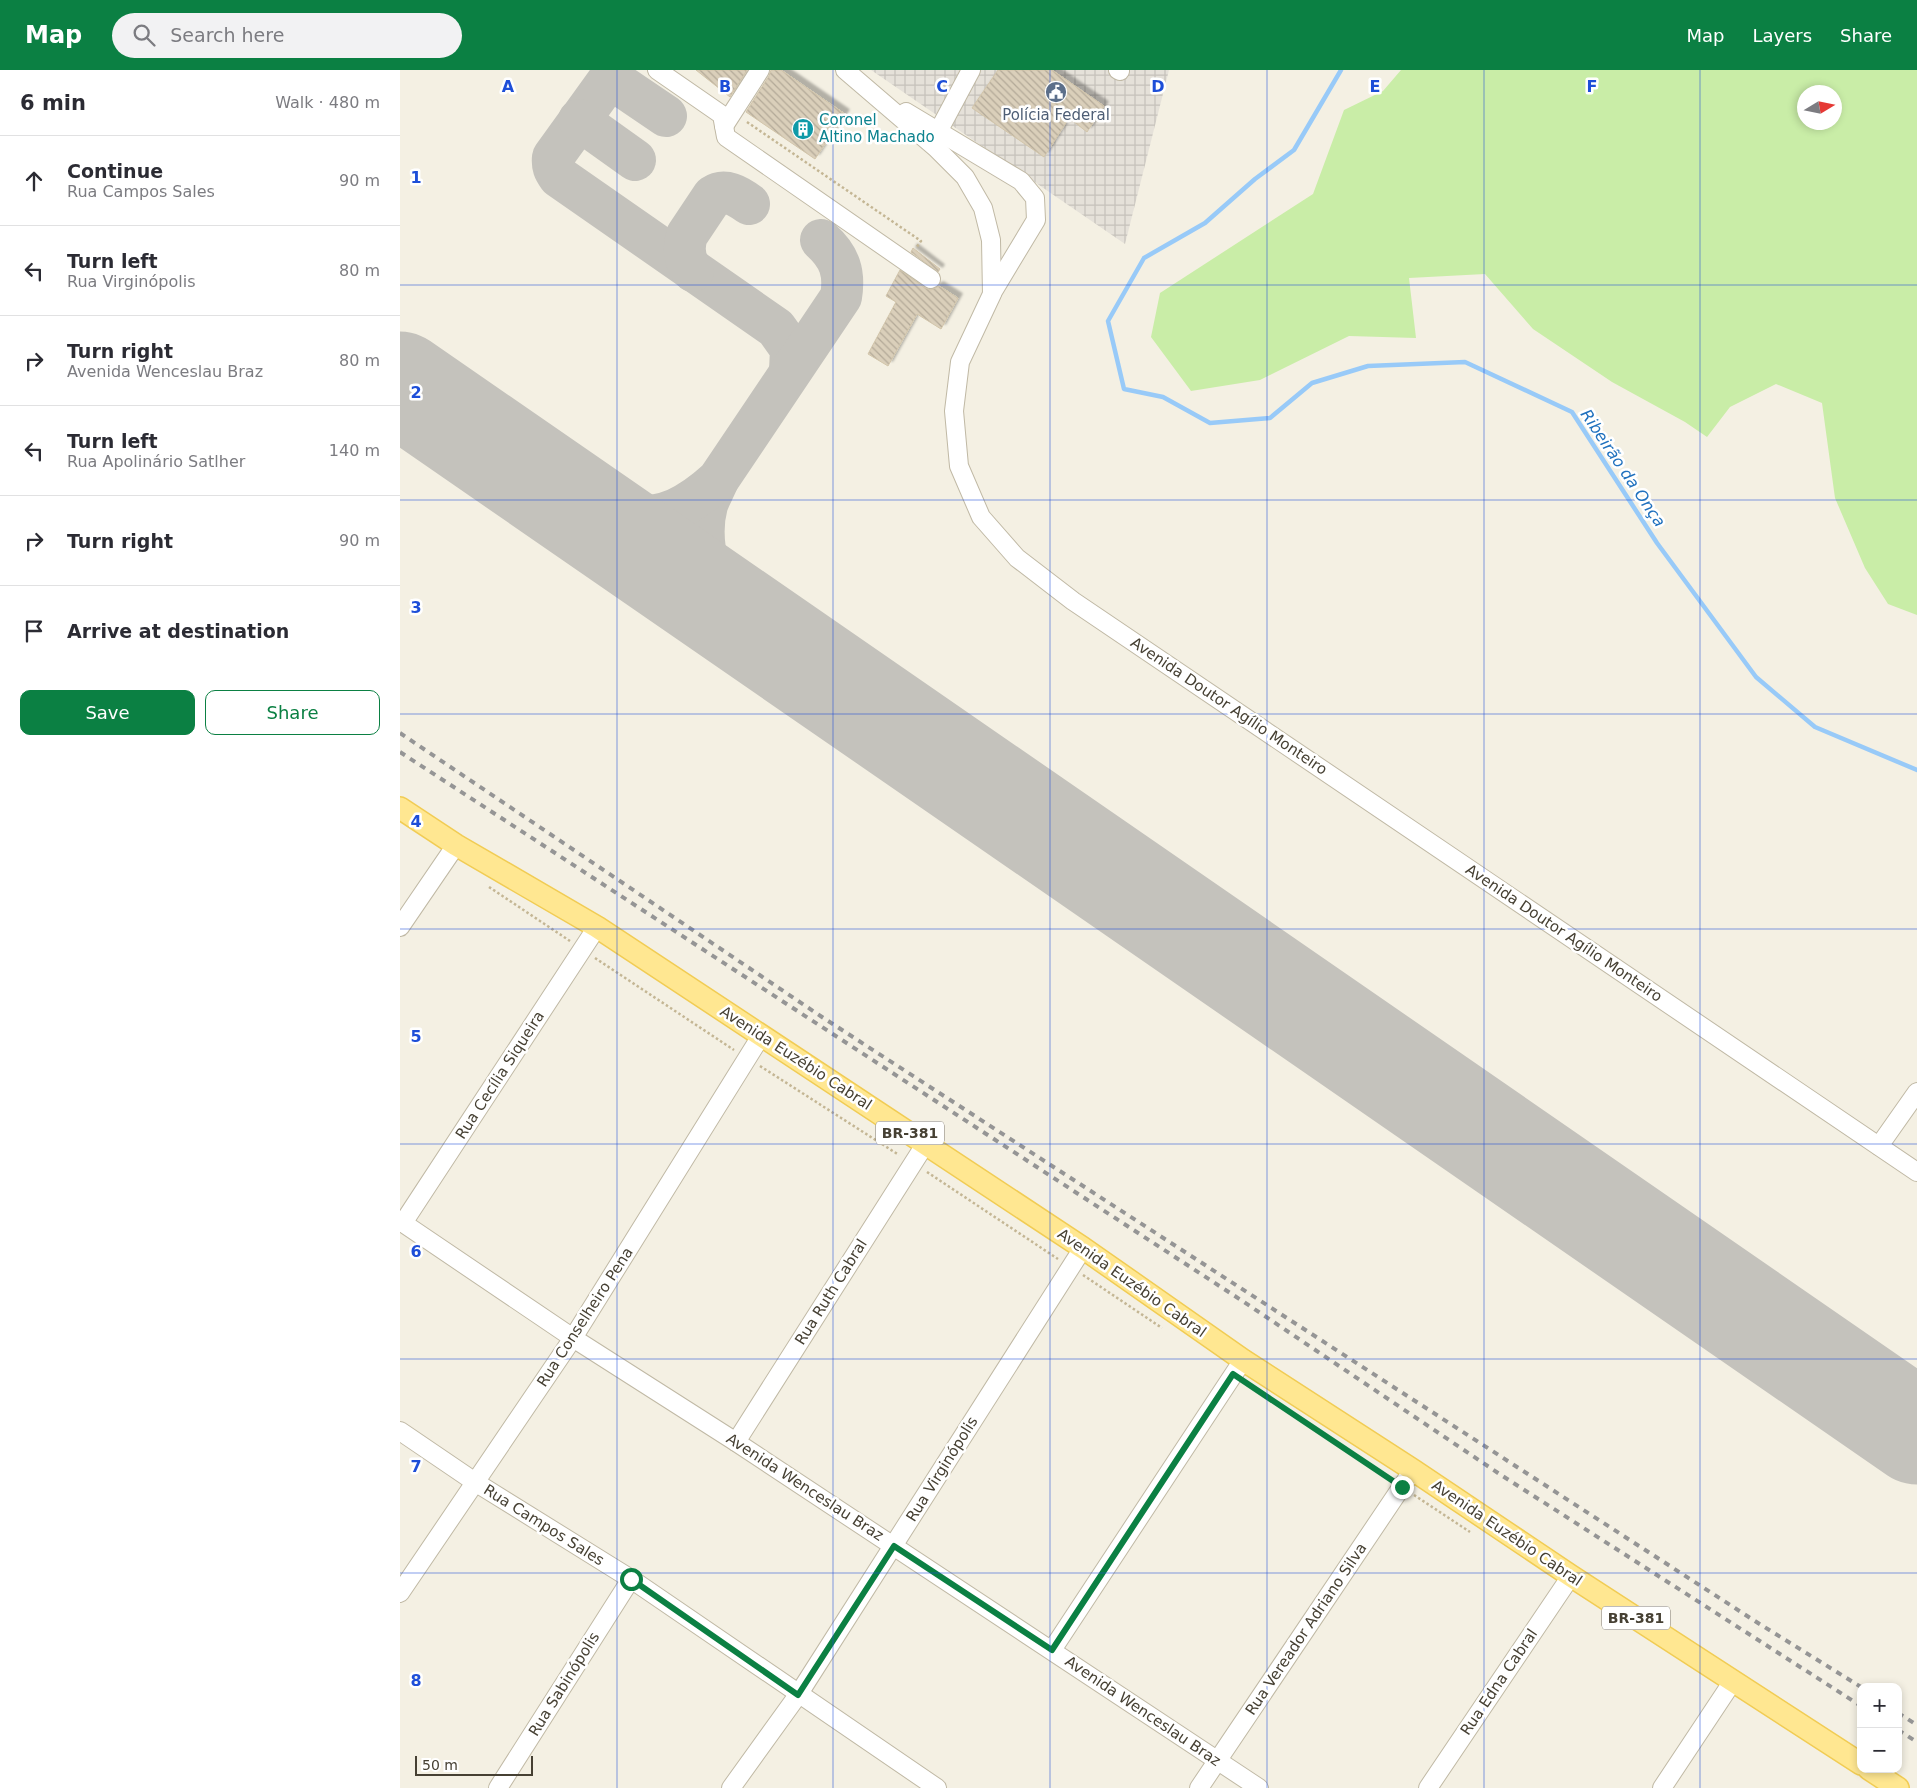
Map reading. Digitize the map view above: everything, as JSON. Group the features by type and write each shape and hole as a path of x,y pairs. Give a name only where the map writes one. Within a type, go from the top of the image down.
{"main road":[{"name":"Avenida Euzébio Cabral","path":"400,808 456,845 597,927 926,1143 1083,1248 1407,1478 1571,1576 1857,1761"},
{"path":"1875,1773 1895,1787"}],"street":[{"path":"657,70 729,119"},
{"path":"760,70 729,119 726,137 931,279"},
{"name":"Avenida Doutor Agílio Monteiro","path":"845,70 936,148 965,177 983,208 991,240 992,294 960,362 954,411 960,466 981,517 1017,558 1074,601 1917,1172"},
{"path":"939,130 971,70"},
{"path":"875,94 939,130 1021,181 1035,198 1036,220 992,294"},
{"path":"400,927 456,845"},
{"name":"Rua Cecília Siqueira","path":"401,1222 597,927"},
{"name":"Rua Conselheiro Pena","path":"400,1592 573,1338 761,1036"},
{"path":"1879,1146 1917,1092"},
{"name":"Rua Ruth Cabral","path":"736,1442 926,1143"},
{"name":"Avenida Wenceslau Braz","path":"401,1222 573,1338 736,1442 1259,1788"},
{"name":"Rua Virginópolis","path":"731,1788 798,1695 1083,1248"},
{"path":"1052,1650 1242,1360"},
{"name":"Rua Campos Sales","path":"400,1431 475,1482 631,1579 798,1695 937,1788"},
{"name":"Rua Vereador Adriano Silva","path":"1199,1788 1407,1478"},
{"name":"Rua Edna Cabral","path":"1428,1788 1571,1576"},
{"name":"Rua Sabinópolis","path":"498,1788 631,1579"},
{"path":"1662,1788 1734,1681"}],"path":[{"path":"729,119 921,242 907,262"},
{"path":"486,886 1165,1330"},
{"path":"1407,1478 1470,1532"}],"shaded area":[{"path":"871,70 1169,70 1125,244"}],"green space":[{"path":"1401,70 1917,70 1917,615 1888,604 1865,568 1835,498 1822,403 1776,384 1730,407 1707,437 1685,422 1612,382 1533,329 1485,274 1409,278 1416,338 1349,336 1260,380 1191,391 1151,337 1160,293 1313,194 1344,110 1383,91"}],"building":[{"path":"696,70 747,70 730,97"},
{"name":"Coronel Altino Machado","path":"771,70 781,70 845,114 815,159 746,112"},
{"path":"998,70 1052,70 1104,106 1087,132 1069,118 1044,157 972,108"},
{"path":"913,248 940,269 938,272 911,252"},
{"path":"900,270 925,288 931,290 939,286 958,298 941,329 917,314 888,366 868,354 896,302 886,296"}],"waterway":[{"name":"Ribeirão da Onça","path":"1341,70 1294,150 1255,179 1205,223 1144,258 1108,321 1124,389 1163,397 1210,423 1270,418 1312,383 1368,366 1465,362 1572,412 1657,543 1756,677 1815,727 1917,770"}],"taxiway":[{"path":"666,116 610,78 553,157 555,170 559,177 776,328 791,349 790,371"},
{"path":"579,120 635,160"},
{"path":"693,271 685,254 687,235 713,196 727,193 749,204"},
{"path":"556,491 605,514 639,517 652,516 676,509 697,497 718,480 841,297 842,280 840,266 833,253 821,240"},
{"path":"718,480 708,502 705,515 704,538 707,561 710,572 723,596 751,626"}],"runway":[{"path":"400,384 1917,1432"}],"railway":[{"path":"400,733 822,1017 1758,1623 1857,1685"},
{"path":"400,752 1244,1302 1501,1475 1857,1703"},
{"path":"1902,1716 1917,1725"},
{"path":"1902,1733 1917,1742"}],"place":[{"name":"Polícia Federal","path":"1056,92"},
{"name":"Coronel Altino Machado","path":"803,129"}],"route":[{"path":"631,1579 798,1695 894,1546 1052,1650 1233,1374 1402,1487"}]}
